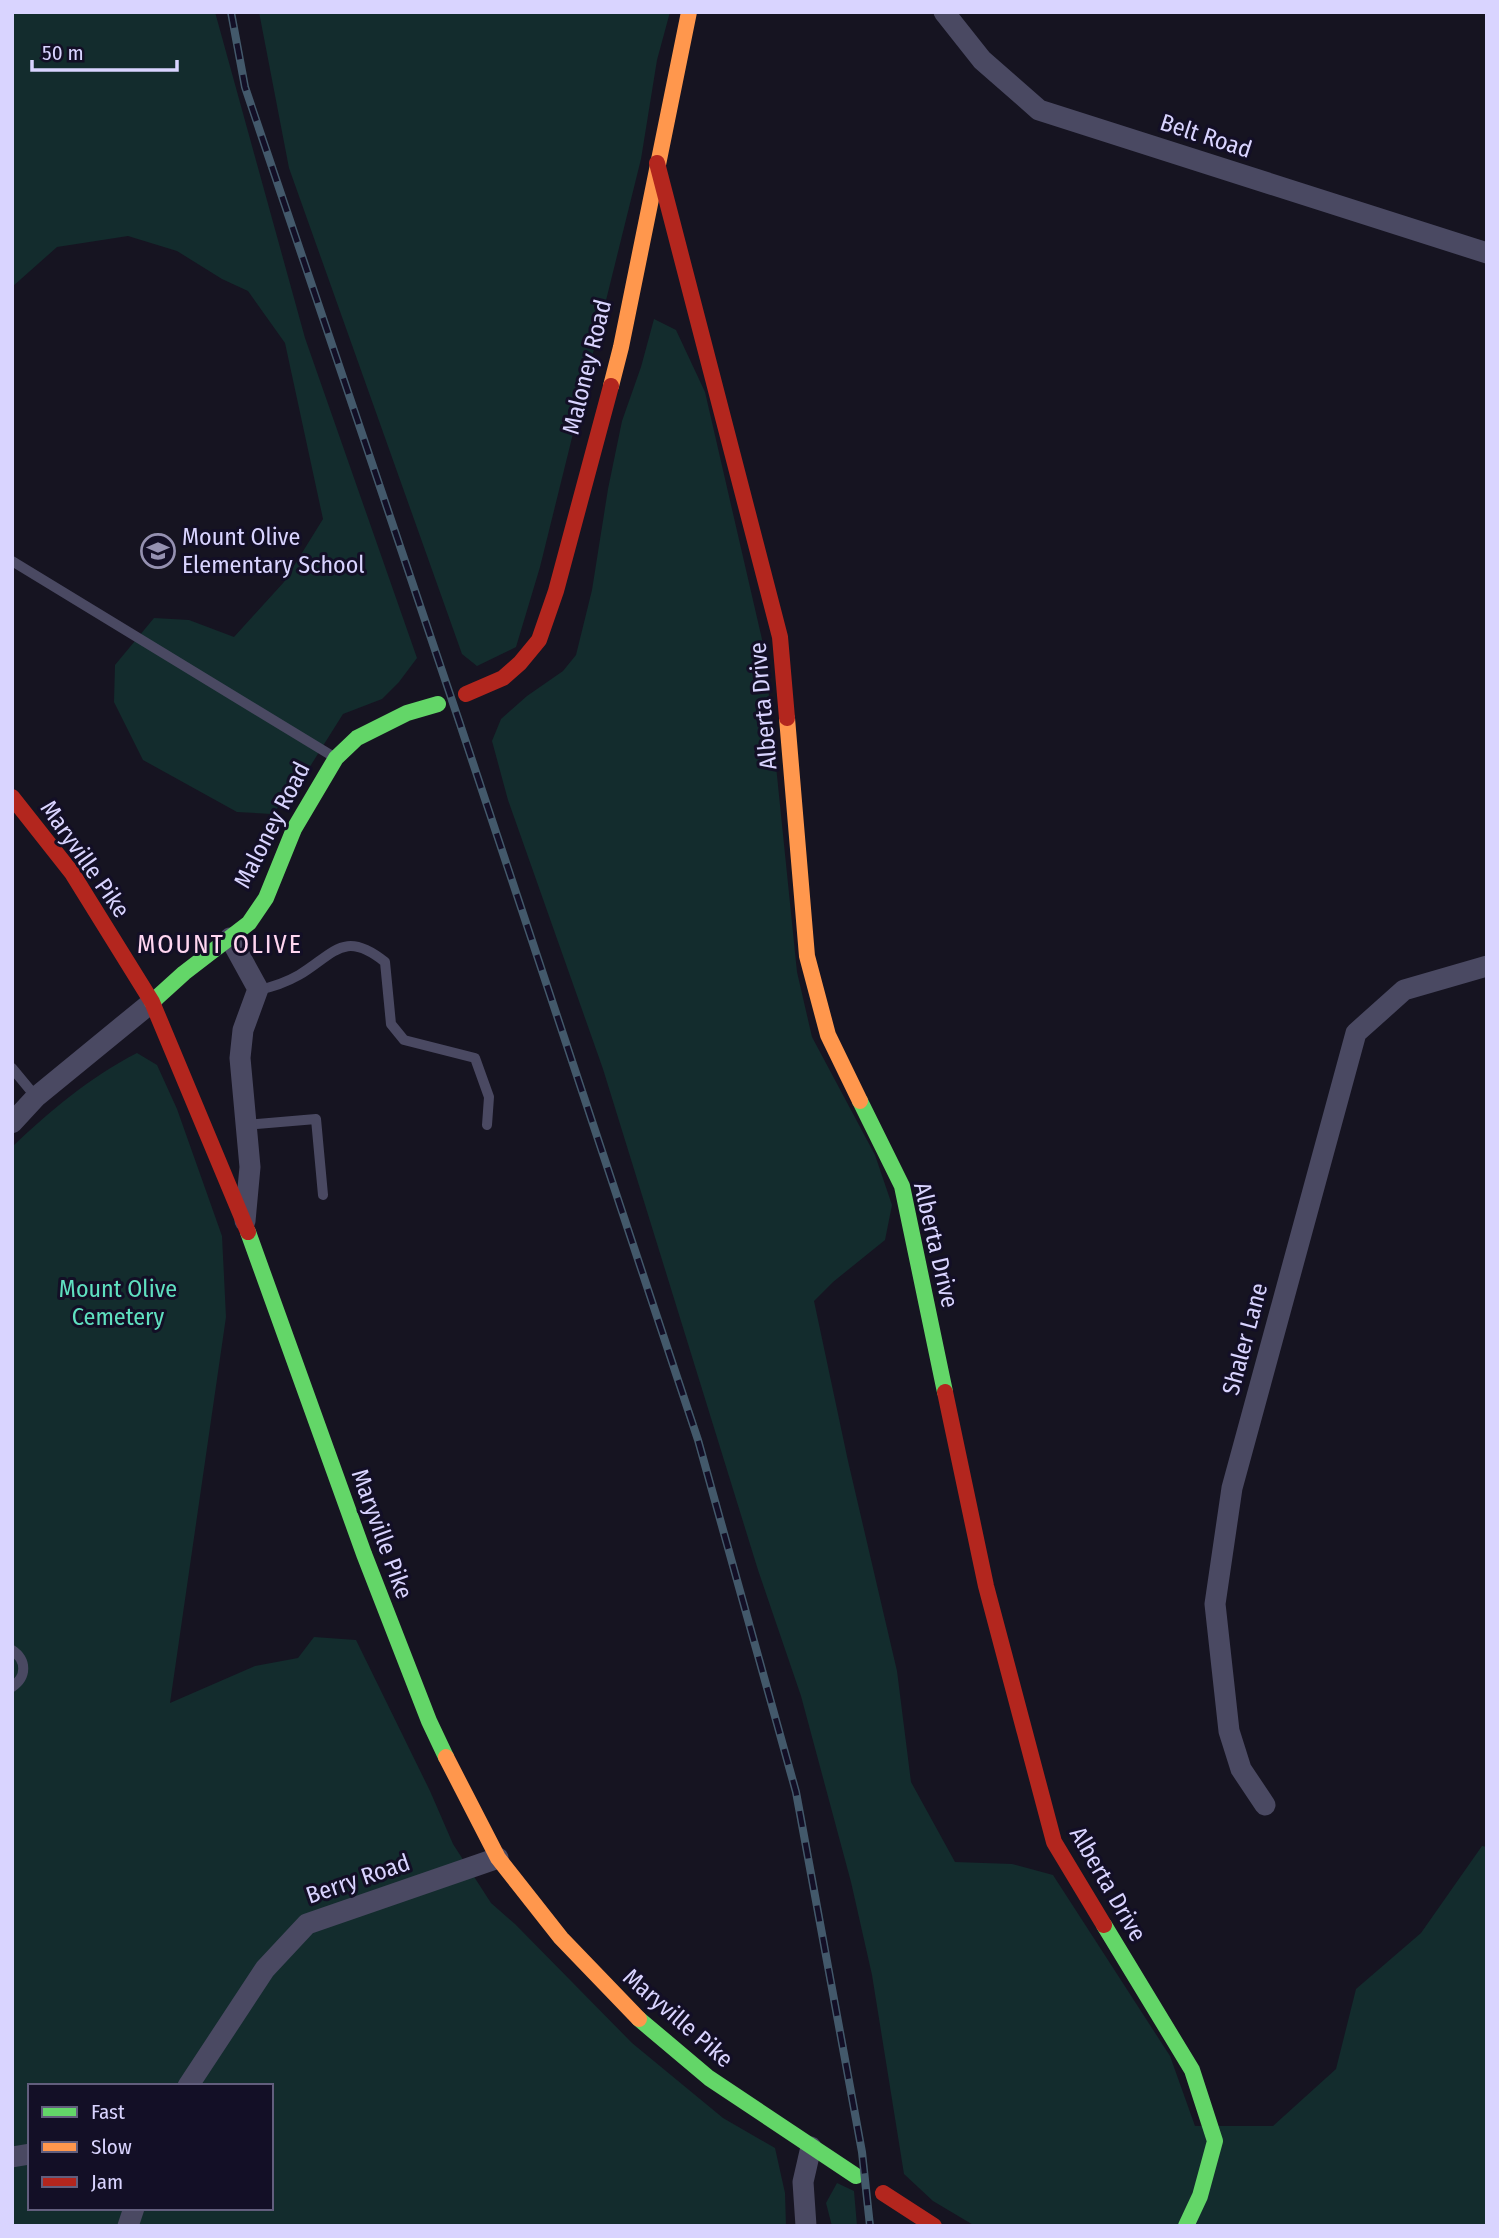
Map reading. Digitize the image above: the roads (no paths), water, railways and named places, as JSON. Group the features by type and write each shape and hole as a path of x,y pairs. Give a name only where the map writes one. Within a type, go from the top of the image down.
{"street":[{"name":"Maloney Road","path":"466,694 503,678 520,663 538,640 556,591 621,347 689,12"},
{"name":"Belt Road","path":"944,12 982,60 1039,110 1487,253"},
{"name":"Alberta Drive","path":"657,163 780,637 807,956 828,1035 902,1186 986,1586 1054,1842 1192,2070 1215,2141 1200,2196 1186,2226"},
{"name":"Maloney Road","path":"152,1002 250,923 266,898 294,829 336,758 357,738 407,713 438,704"},
{"name":"Maryville Pike","path":"12,797 72,873 152,1002 245,1223 363,1554 429,1721 498,1858 561,1938 632,2013 709,2078 856,2176"},
{"path":"230,938 258,990 243,1030 240,1058 250,1167 245,1223"},
{"name":"Shaler Lane","path":"1265,1805 1241,1769 1229,1731 1215,1604 1232,1488 1356,1033 1404,990 1487,966"},
{"path":"12,1123 36,1097 152,1002"},
{"name":"Berry Road","path":"189,2084 265,1969 307,1923 498,1858"},
{"path":"806,2226 803,2182 811,2147"},
{"path":"883,2193 934,2226"}],"lane":[{"path":"12,561 336,758"},
{"path":"258,990 282,985 335,949 350,946 373,952 385,962 391,1024 404,1040 475,1058 489,1097 487,1125"},
{"path":"12,1068 36,1097"},
{"path":"245,1125 316,1119 323,1195"},
{"path":"12,1650 18,1654 24,1666 21,1679 12,1687"}],"railway":[{"path":"231,12 245,87 698,1440 796,1792 862,2152 870,2226"}],"place":[{"name":"Mount Olive Elementary School","path":"158,551"}],"district":[{"name":"MOUNT OLIVE","path":"220,944"}],"park label":[{"name":"Mount Olive Cemetery","path":"118,1303"}]}
